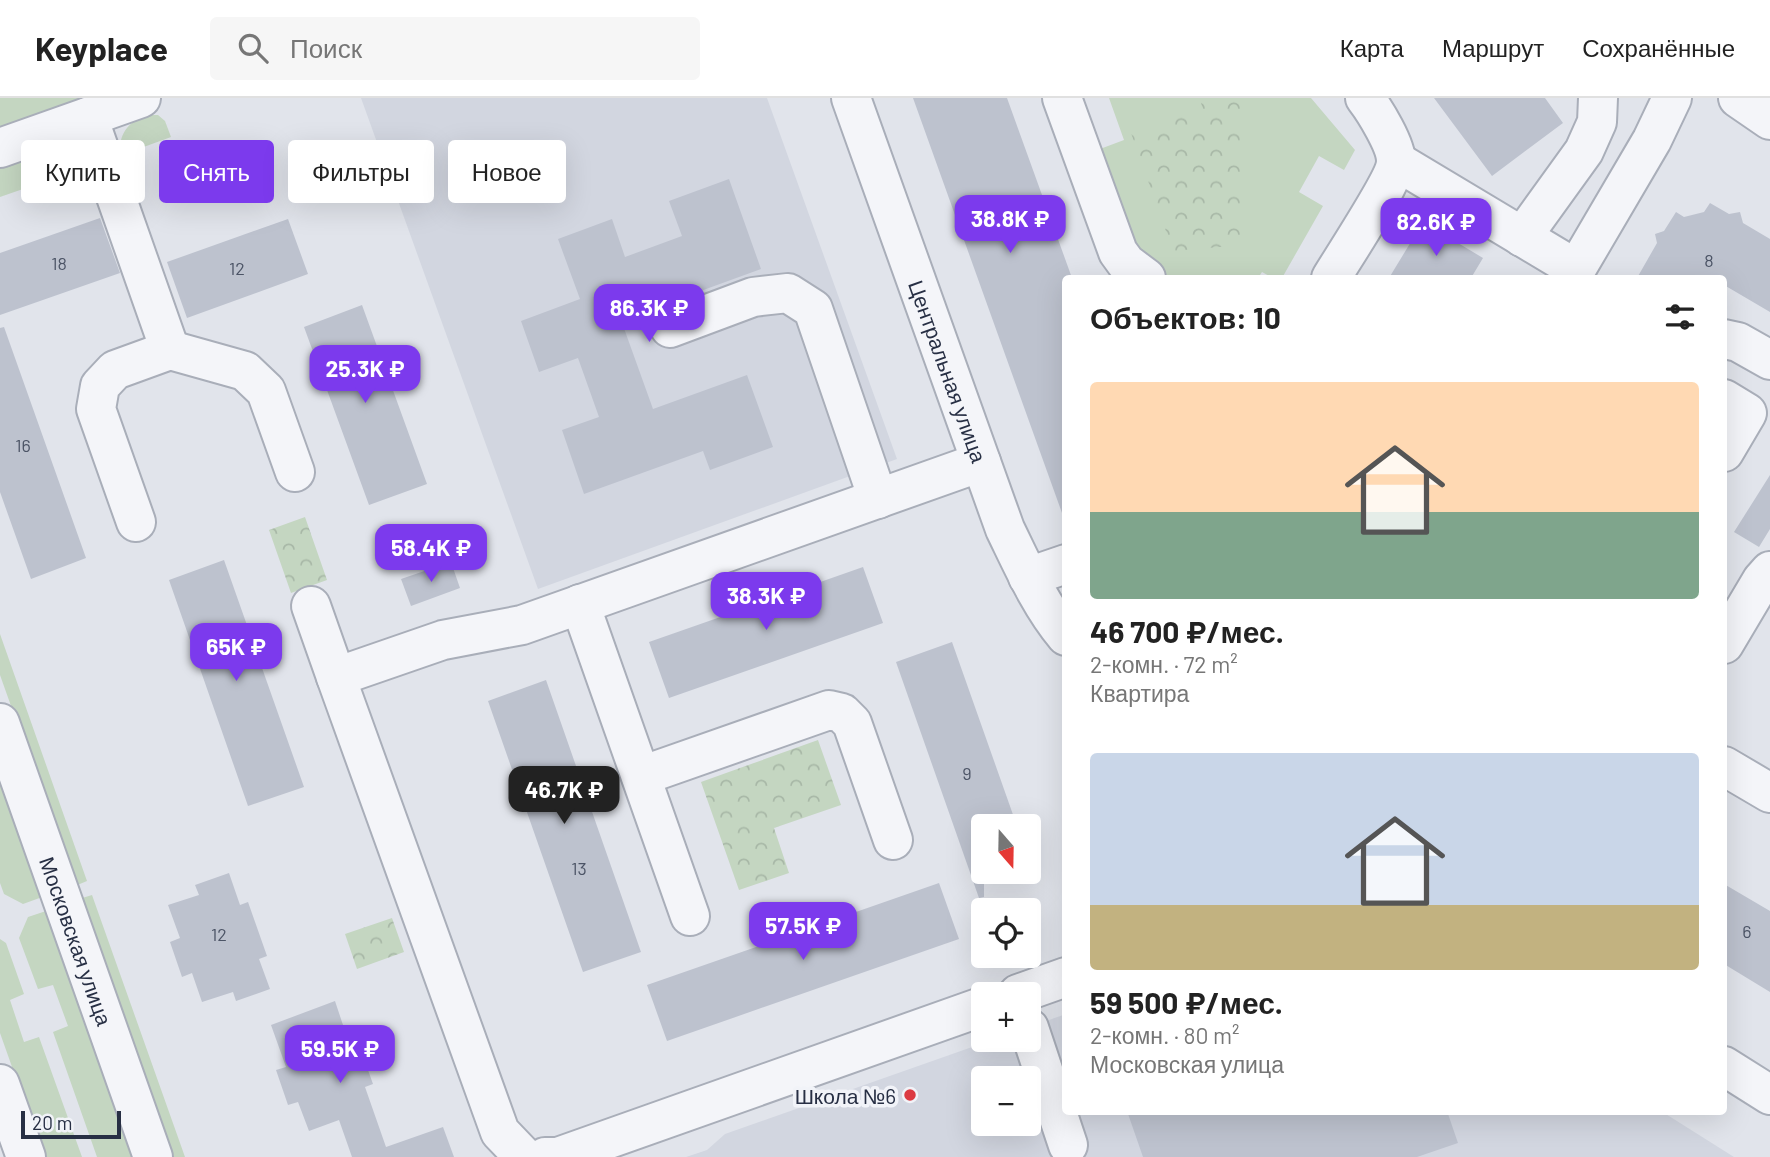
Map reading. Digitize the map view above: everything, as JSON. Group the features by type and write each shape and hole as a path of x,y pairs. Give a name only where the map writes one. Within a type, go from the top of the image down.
{"street":[{"path":"0,148 141,98"},
{"name":"Центральная улица","path":"850,98 1005,529 1046,592 1062,631"},
{"path":"1062,98 1118,252 1126,263 1142,275"},
{"path":"1333,275 1390,180 1396,161 1388,136 1365,98"},
{"path":"1522,237 1584,150 1597,122 1598,98"},
{"path":"1396,161 1522,237 1574,274 1653,140 1672,98"},
{"path":"1738,98 1770,120"},
{"path":"88,117 170,350"},
{"path":"670,328 753,297 788,293 813,309 878,499"},
{"path":"1727,340 1738,342 1770,360"},
{"path":"136,522 96,409 100,386 115,370 170,350 246,371 266,391 295,472"},
{"path":"1727,401 1747,413 1727,447"},
{"path":"336,677 443,640 522,625 981,462"},
{"path":"1046,592 1062,570"},
{"path":"1727,639 1754,591"},
{"path":"580,604 690,916"},
{"path":"311,606 500,1132 524,1157"},
{"path":"641,776 829,710 842,713 852,723 893,840"},
{"name":"Московская улица","path":"0,723 153,1157"},
{"path":"1727,768 1770,793"},
{"path":"1041,986 1062,978"},
{"path":"545,1157 558,1157 971,1011"},
{"path":"1037,1052 1068,1145"},
{"path":"1727,1068 1770,1095"},
{"path":"0,1084 26,1157"}],"shaded area":[{"path":"361,98 767,98 897,459 538,589 399,203 434,203 434,140 376,140"},
{"name":"Школа №6","path":"1062,1015 1062,1115 1667,1115 1734,1157 686,1157 707,1150 725,1134 971,1047 971,1052 1041,1052 1041,1023"}],"green space":[{"path":"0,98 87,98 0,129"},
{"path":"1109,98 1311,98 1355,150 1344,170 1319,156 1299,192 1323,206 1284,275 1268,275 1262,272 1260,275 1167,275 1132,240 1100,149 1124,140"},
{"path":"1200,98 1253,98 1244,107 1243,245 1173,251 1131,133 1202,107"},
{"path":"146,115 158,115 165,121 171,137 145,146 145,140 121,140 125,130"},
{"path":"21,159 21,190 0,197 0,166"},
{"path":"305,517 327,580 291,593 269,530"},
{"path":"0,634 87,881 75,886 0,675"},
{"path":"818,740 841,805 774,828 789,873 739,890 701,782"},
{"path":"0,771 45,896 23,904 4,894 0,883"},
{"path":"92,895 185,1157 170,1157 79,899"},
{"path":"49,910 136,1157 97,1157 53,1032 68,1026 53,985 38,989 19,938 28,917"},
{"path":"392,918 404,952 357,969 345,934"},
{"path":"0,939 6,943 24,994 10,1000 24,1042 39,1037 82,1157 44,1157 0,1033"}],"building":[{"path":"913,98 1007,98 1071,275 1062,275 1062,513"},
{"path":"1434,98 1545,98 1563,123 1492,176"},
{"path":"729,179 761,269 621,320 653,409 747,375 773,447 710,470 703,451 584,494 562,430 599,417 578,358 539,372 521,321 580,299 558,239 612,219 625,257 682,236 669,201"},
{"path":"1710,203 1729,214 1740,212 1743,223 1770,239 1770,312 1727,287 1727,275 1639,275 1657,243 1655,234 1664,231 1676,212 1684,217 1704,212"},
{"path":"100,218 120,273 0,315 0,253"},
{"path":"288,219 308,274 187,318 167,262"},
{"path":"1423,222 1483,258 1473,275 1391,275"},
{"path":"362,305 427,484 369,505 304,327"},
{"path":"4,327 86,558 31,579 0,492 0,328"},
{"path":"1770,475 1770,529 1759,547 1734,532"},
{"path":"224,560 304,787 248,806 169,580"},
{"path":"451,562 460,588 411,606 401,579"},
{"path":"863,567 883,623 669,698 649,642"},
{"path":"952,642 1013,814 971,814 971,875 896,662"},
{"path":"546,680 641,952 583,972 488,701"},
{"path":"229,873 240,905 248,902 267,956 259,959 270,989 236,1001 233,992 202,1002 192,973 182,977 170,942 180,938 168,905 199,895 195,885"},
{"path":"939,883 959,939 667,1041 647,985"},
{"path":"974,884 984,884 984,897 979,898"},
{"path":"1727,886 1770,911 1770,992 1727,966"},
{"path":"335,1001 346,1034 354,1031 373,1084 365,1087 386,1147 443,1127 454,1157 352,1157 339,1120 309,1131 298,1102 288,1105 276,1070 286,1067 271,1025"},
{"path":"1128,1115 1448,1115 1458,1143 1417,1157 1143,1157"}],"place":[{"name":"Школа №6","path":"910,1095"}]}
